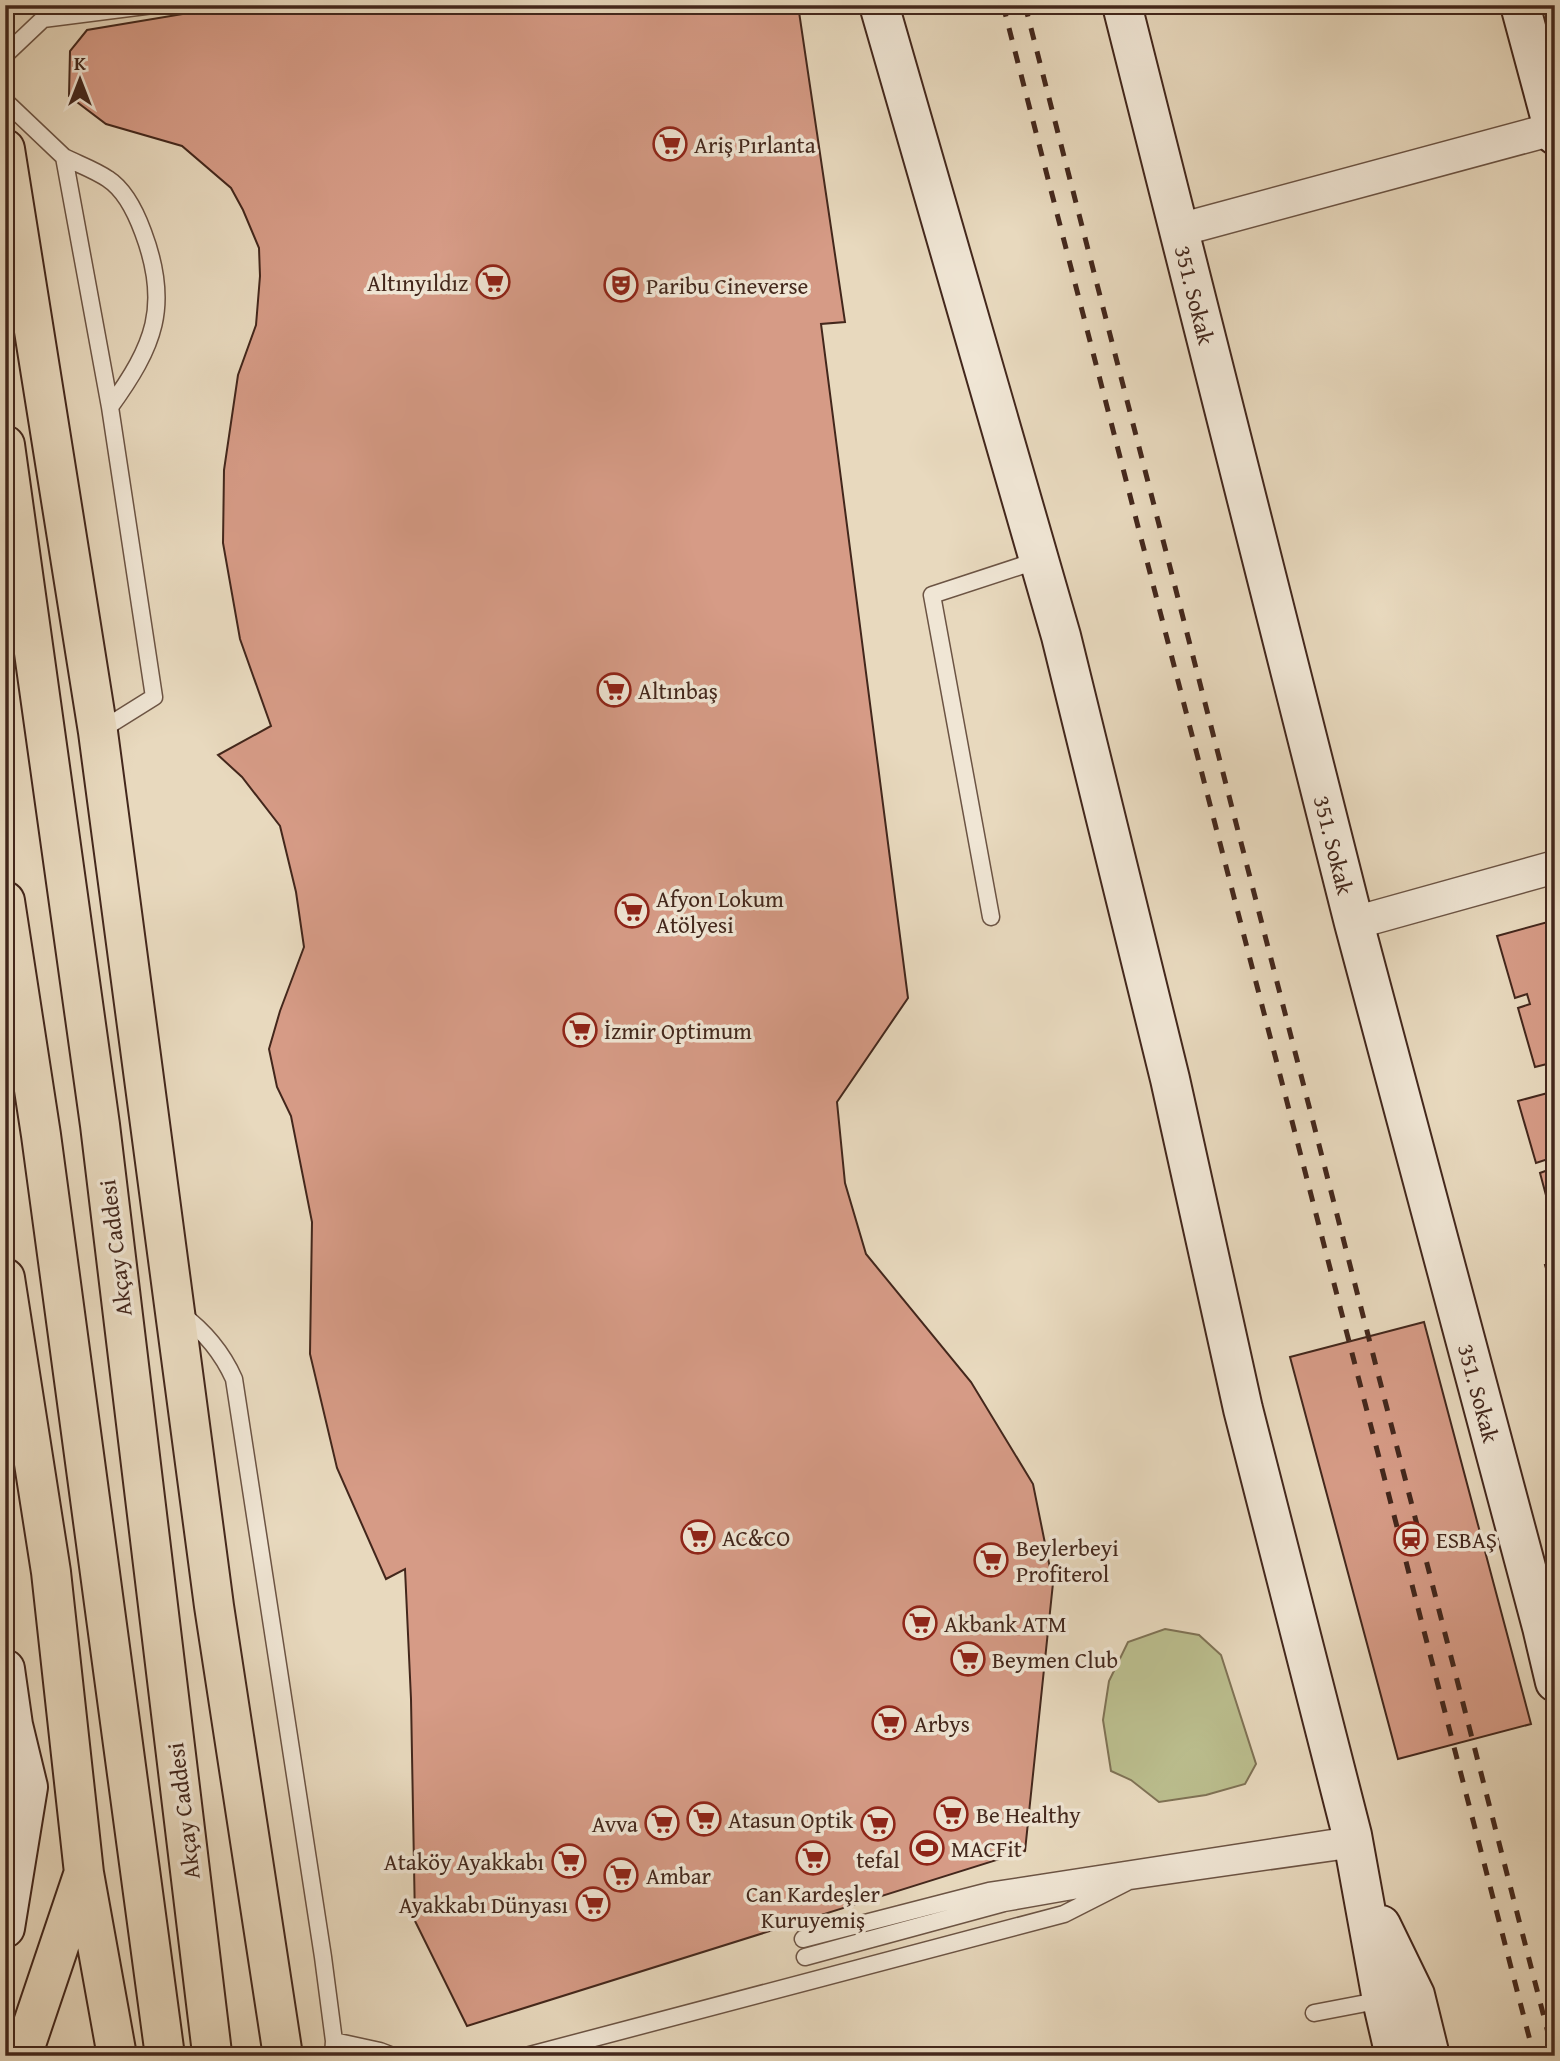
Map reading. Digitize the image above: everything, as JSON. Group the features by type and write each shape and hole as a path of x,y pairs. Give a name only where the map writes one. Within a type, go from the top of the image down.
{"highway":[{"path":"5,149 98,732 216,1619 283,2056"},
{"name":"Akçay Caddesi","path":"5,445 100,1125 212,2053"},
{"path":"5,901 41,1135 164,2056"},
{"path":"5,1278 51,1572 42,1781 84,1873 117,2056"},
{"path":"22,2056 84,1873"}],"street":[{"path":"879,5 1061,636 1170,1079 1243,1409 1356,1856 1395,2056"},
{"name":"351. Sokak","path":"1122,5 1354,923 1549,1626 1555,1682"},
{"path":"1179,230 1554,132 1520,5"},
{"path":"1354,923 1555,867"},
{"path":"5,1669 13,1725 42,1781 5,1928"},
{"path":"1356,1856 1415,1995 1430,2056"}],"lane":[{"path":"5,55 43,19 153,5"},
{"path":"5,101 64,157 110,180 135,209 154,261 158,298 151,337 136,370 110,407"},
{"path":"64,157 110,407 154,697 98,732"},
{"path":"991,917 932,595 1038,560"},
{"path":"176,1310 210,1340 225,1359 234,1378 323,1957 333,2049 380,2051 393,2056"},
{"path":"803,1939 989,1891 1128,1875 1356,1856"},
{"path":"805,1957 1004,1903 1128,1875"},
{"path":"526,2056 1064,1914 1128,1875"},
{"path":"1314,2013 1382,2000"}],"green space":[{"path":"1165,1629 1199,1635 1221,1655 1256,1764 1245,1784 1206,1795 1159,1802 1131,1780 1111,1771 1103,1720 1109,1681 1128,1642"}],"building":[{"name":"İzmir Optimum","path":"206,5 798,5 845,322 821,324 908,998 837,1102 845,1183 866,1254 971,1382 1033,1484 1053,1583 1025,1851 467,2026 415,1921 411,1699 405,1569 386,1579 337,1468 310,1354 312,1222 291,1116 277,1087 269,1049 304,947 296,892 280,826 242,777 218,755 271,726 240,639 223,543 224,470 238,375 256,325 259,248 231,188 182,146 106,124 69,96 70,51 87,30 207,10"},
{"path":"1555,920 1555,1062 1535,1067 1518,1008 1530,1004 1527,994 1515,998 1497,936"},
{"path":"1555,1091 1555,1229 1540,1173 1551,1169 1548,1159 1536,1163 1518,1101"},
{"path":"1555,1262 1555,1299 1545,1265"},
{"path":"1424,1322 1531,1724 1398,1759 1290,1357"}],"railway":[{"path":"1003,5 1534,2056"},
{"path":"1025,5 1554,2056"}],"place":[{"name":"Ariş Pırlanta","path":"670,144"},
{"name":"Altınyıldız","path":"493,282"},
{"name":"Paribu Cineverse","path":"621,285"},
{"name":"Altınbaş","path":"614,690"},
{"name":"Afyon Lokum Atölyesi","path":"632,911"},
{"name":"İzmir Optimum","path":"580,1030"},
{"name":"AC&CO","path":"698,1537"},
{"name":"ESBAŞ","path":"1411,1539"},
{"name":"Beylerbeyi Profiterol","path":"991,1560"},
{"name":"Akbank ATM","path":"920,1623"},
{"name":"Beymen Club","path":"968,1659"},
{"name":"Arbys","path":"889,1723"},
{"name":"Be Healthy","path":"951,1814"},
{"name":"Atasun Optik","path":"704,1819"},
{"name":"Avva","path":"662,1823"},
{"name":"tefal","path":"878,1824"},
{"name":"MACFit","path":"927,1848"},
{"name":"Can Kardeşler Kuruyemiş","path":"813,1858"},
{"name":"Ataköy Ayakkabı","path":"569,1861"},
{"name":"Ambar","path":"621,1875"},
{"name":"Ayakkabı Dünyası","path":"593,1904"}]}
